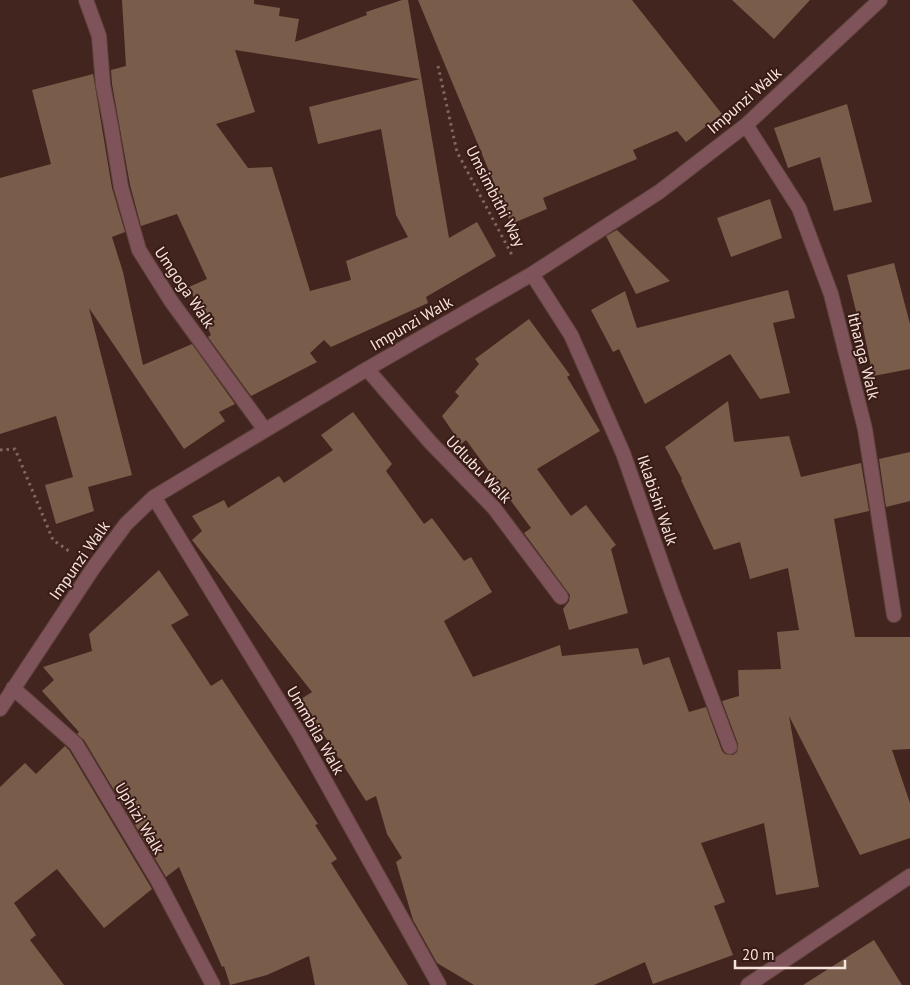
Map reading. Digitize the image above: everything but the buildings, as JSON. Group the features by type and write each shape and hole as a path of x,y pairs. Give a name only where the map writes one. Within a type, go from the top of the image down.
{"street":[{"name":"Umgoga Walk","path":"86,0 100,36 103,85 120,187 139,250 171,301 265,430"},
{"name":"Impunzi Walk","path":"0,709 94,567 126,524 154,497 367,369 528,276 659,192 746,124 880,0"},
{"name":"Ithanga Walk","path":"746,124 799,208 831,294 865,429 894,615"},
{"name":"Iklabishi Walk","path":"528,276 571,335 623,452 671,590 730,747"},
{"name":"Udlubu Walk","path":"367,369 430,442 494,508 561,597"},
{"name":"Ummbila Walk","path":"154,497 299,734 439,985"},
{"name":"Uphizi Walk","path":"13,688 76,744 158,881 213,985"},
{"path":"748,985 910,876"}],"path":[{"name":"Umsimbithi Way","path":"438,66 457,152 528,276"},
{"path":"0,450 15,449 53,540 94,567"}]}
